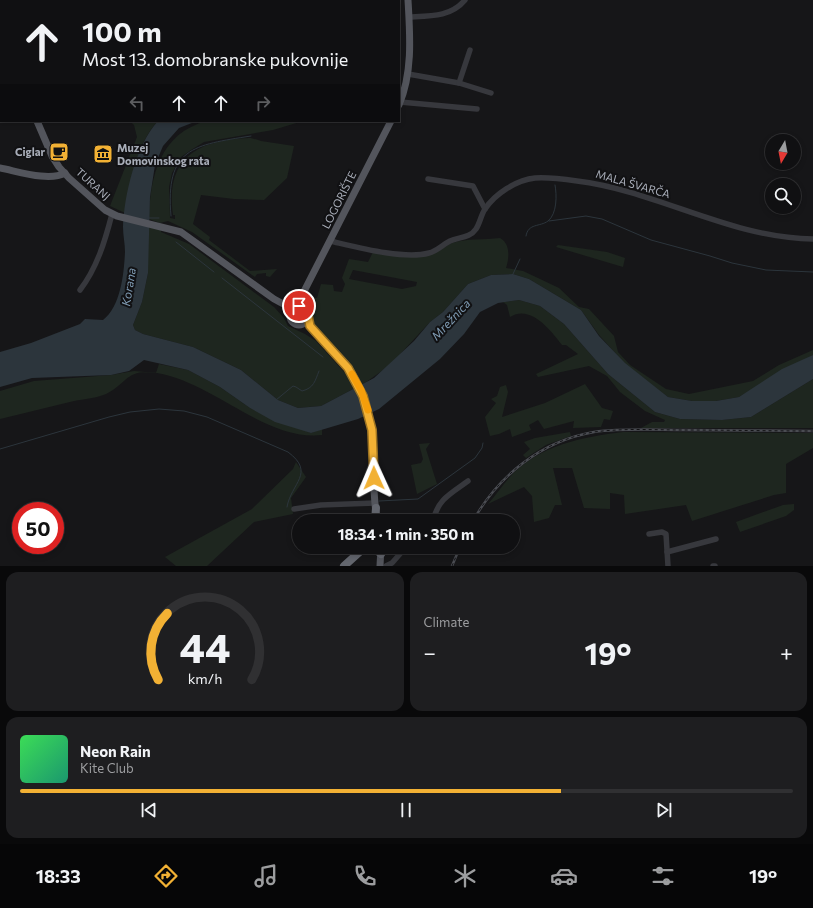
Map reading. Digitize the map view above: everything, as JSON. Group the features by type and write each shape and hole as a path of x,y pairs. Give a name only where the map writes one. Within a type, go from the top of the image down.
{"highway":[{"path":"375,505 376,514"},
{"path":"350,560 355,554"},
{"path":"344,566 357,554"}],"main road":[{"path":"400,103 407,85 408,74 408,0"},
{"name":"TURANJ","path":"38,122 52,156 65,173 96,203 114,215"},
{"name":"LOGORIŠTE","path":"295,307 390,122"},
{"path":"0,168 40,176 58,176 65,173"},
{"path":"114,215 177,230 187,235 274,299 287,306 302,307 307,311 307,319 310,326 348,368 361,390 370,420 373,438 375,505"},
{"name":"LOGORIŠTE","path":"306,288 305,302 307,311"},
{"path":"274,299 296,325 322,340"},
{"path":"289,318 290,312 295,307"},
{"path":"296,325 304,324 307,319"},
{"path":"380,566 381,554"}],"street":[{"path":"409,17 445,14 455,10 465,0"},
{"path":"459,83 470,50"},
{"path":"408,74 435,77 491,93"},
{"path":"400,103 477,109"},
{"name":"MALA ŠVARČA","path":"330,241 367,249 409,254 425,254 436,250 450,241 469,235 476,229 484,209 498,195 515,183 534,178 561,178 602,184 762,234 813,239"},
{"path":"428,179 473,186 484,209"},
{"path":"80,290 94,267 114,215"},
{"path":"434,514 435,510 440,503 468,481"},
{"path":"294,509 329,504 375,505"},
{"path":"649,534 662,532 666,534 668,566"},
{"path":"667,552 716,539"},
{"path":"386,566 392,563 400,554"}],"shaded area":[{"path":"131,122 157,122 150,130 139,152 129,189 125,213 110,206 137,137 134,125"},
{"path":"204,122 300,122 273,130 204,142 181,157 172,173 169,187 170,218 175,219 175,215 173,215 172,195 174,179 180,166 188,156 200,148 214,143 249,138 294,146 287,178 264,200 234,199 201,195 193,224 210,237 209,240 250,271 277,269 270,277 266,276 266,273 257,274 255,277 192,232 168,221 160,223 149,219 152,187 155,172 161,158 168,146 178,135 191,127"},
{"path":"148,227 161,230 161,232 189,244 274,307 284,318 288,326 316,341 345,373 347,373 355,388 321,406 298,408 278,400 241,370 193,347 143,334 135,330 133,325 142,302 148,273"},
{"path":"500,238 504,241 508,248 506,268 523,271 559,288 579,307 589,309 614,336 618,352 630,365 666,389 689,394 753,381 779,365 813,350 813,355 739,397 716,401 692,401 668,397 625,364 599,335 581,310 529,279 513,274 491,275 468,284 443,312 430,322 390,365 362,385 343,355 312,323 310,297 317,298 321,284 333,285 334,291 342,292 345,284 342,278 349,259 368,262 373,252 426,256 458,241","holes":["353,270 417,282 416,286 402,289 349,279"]},
{"path":"558,245 607,252 625,258 623,267 556,247"},
{"path":"519,300 540,306 564,324 608,374 655,412 680,419 722,420 751,417 813,379 813,428 641,428 652,422 664,422 665,420 645,411 620,392 607,376 589,366 538,377 536,374 578,354 566,345 562,345 540,321 533,316 518,314 510,317 507,305 503,302"},
{"path":"296,309 302,309 306,313 306,319 302,323 296,323 292,319 292,313"},
{"path":"159,364 188,370 220,387 250,408 311,433 322,429 322,435 301,434 280,429 260,421 199,388 178,379 156,373"},
{"path":"134,371 146,372 133,375 106,394 0,419 0,391 34,381 111,375"},
{"path":"585,384 602,408 613,411 610,420 604,419 601,427 573,428 574,421 544,429 538,420 529,425 531,430 512,437 510,429 490,436 485,417 496,403 491,399 497,396 500,387 506,385 508,392 502,417 545,403"},
{"path":"570,432 571,436 546,445 526,458 523,455 530,449 524,442 535,438"},
{"path":"623,432 813,433 813,448 786,464 786,493 774,495 692,521 686,505 625,514 624,495 610,493 610,509 584,508 572,468 553,468 562,505 555,505 549,518 534,522 532,496 524,487 488,504 509,478 521,467 547,450 577,440"},
{"path":"430,443 426,449 437,484 417,494 411,465 421,463 423,459 419,444"},
{"path":"296,462 306,477 291,498 293,514 254,522 207,566 176,566 165,557 252,509 293,469"},
{"path":"794,504 794,510 786,516 740,532 736,522 783,505"}],"water":[{"path":"157,122 194,122 179,128 163,146 155,165 150,197 148,273 142,302 133,325 135,330 143,334 193,347 241,370 278,400 298,408 321,406 374,378 414,341 430,322 443,312 468,284 491,275 513,274 529,279 581,310 599,336 625,363 668,397 692,401 716,401 739,397 782,369 813,355 813,379 751,417 722,420 680,419 655,412 608,374 564,324 540,306 519,300 498,303 480,312 464,334 440,359 379,409 358,419 311,433 275,422 250,408 220,387 188,370 144,360 129,371 111,375 32,378 0,387 0,352 31,343 80,324 85,319 103,320 114,306 118,298 124,270 125,252 123,227 129,186 138,156 150,131"}],"waterway":[{"path":"171,216 170,193 173,176 178,163 187,154 199,147 231,139 251,136"},
{"path":"526,236 529,229 545,223 551,218 556,204 555,185"},
{"path":"549,221 586,216 602,219 651,240 732,263 766,270 813,272"},
{"path":"147,218 159,218"},
{"path":"176,242 214,272"},
{"path":"513,274 520,259"},
{"path":"222,278 323,357"},
{"path":"276,400 293,386 302,391 312,386 319,371"},
{"path":"0,449 130,412 159,409 184,411 207,417 288,452 296,459 300,466 300,478 289,499 287,507"},
{"path":"379,501 418,499 475,458 482,448 483,443"}],"railway":[{"path":"477,514 495,489 508,475 523,463 556,443 594,432 628,430 813,431"},
{"path":"452,566 457,554"}],"slow traffic":[{"path":"352,374 361,390 368,410"}],"place":[{"name":"Ciglar","path":"59,152"},
{"name":"Muzej Domovinskog rata","path":"103,154"}],"route":[{"path":"299,306 307,311 307,319 310,326 342,360 361,390 372,430 374,478"}],"water label":[{"name":"Korana","path":"129,287"},
{"name":"Mrežnica","path":"451,320"}]}
